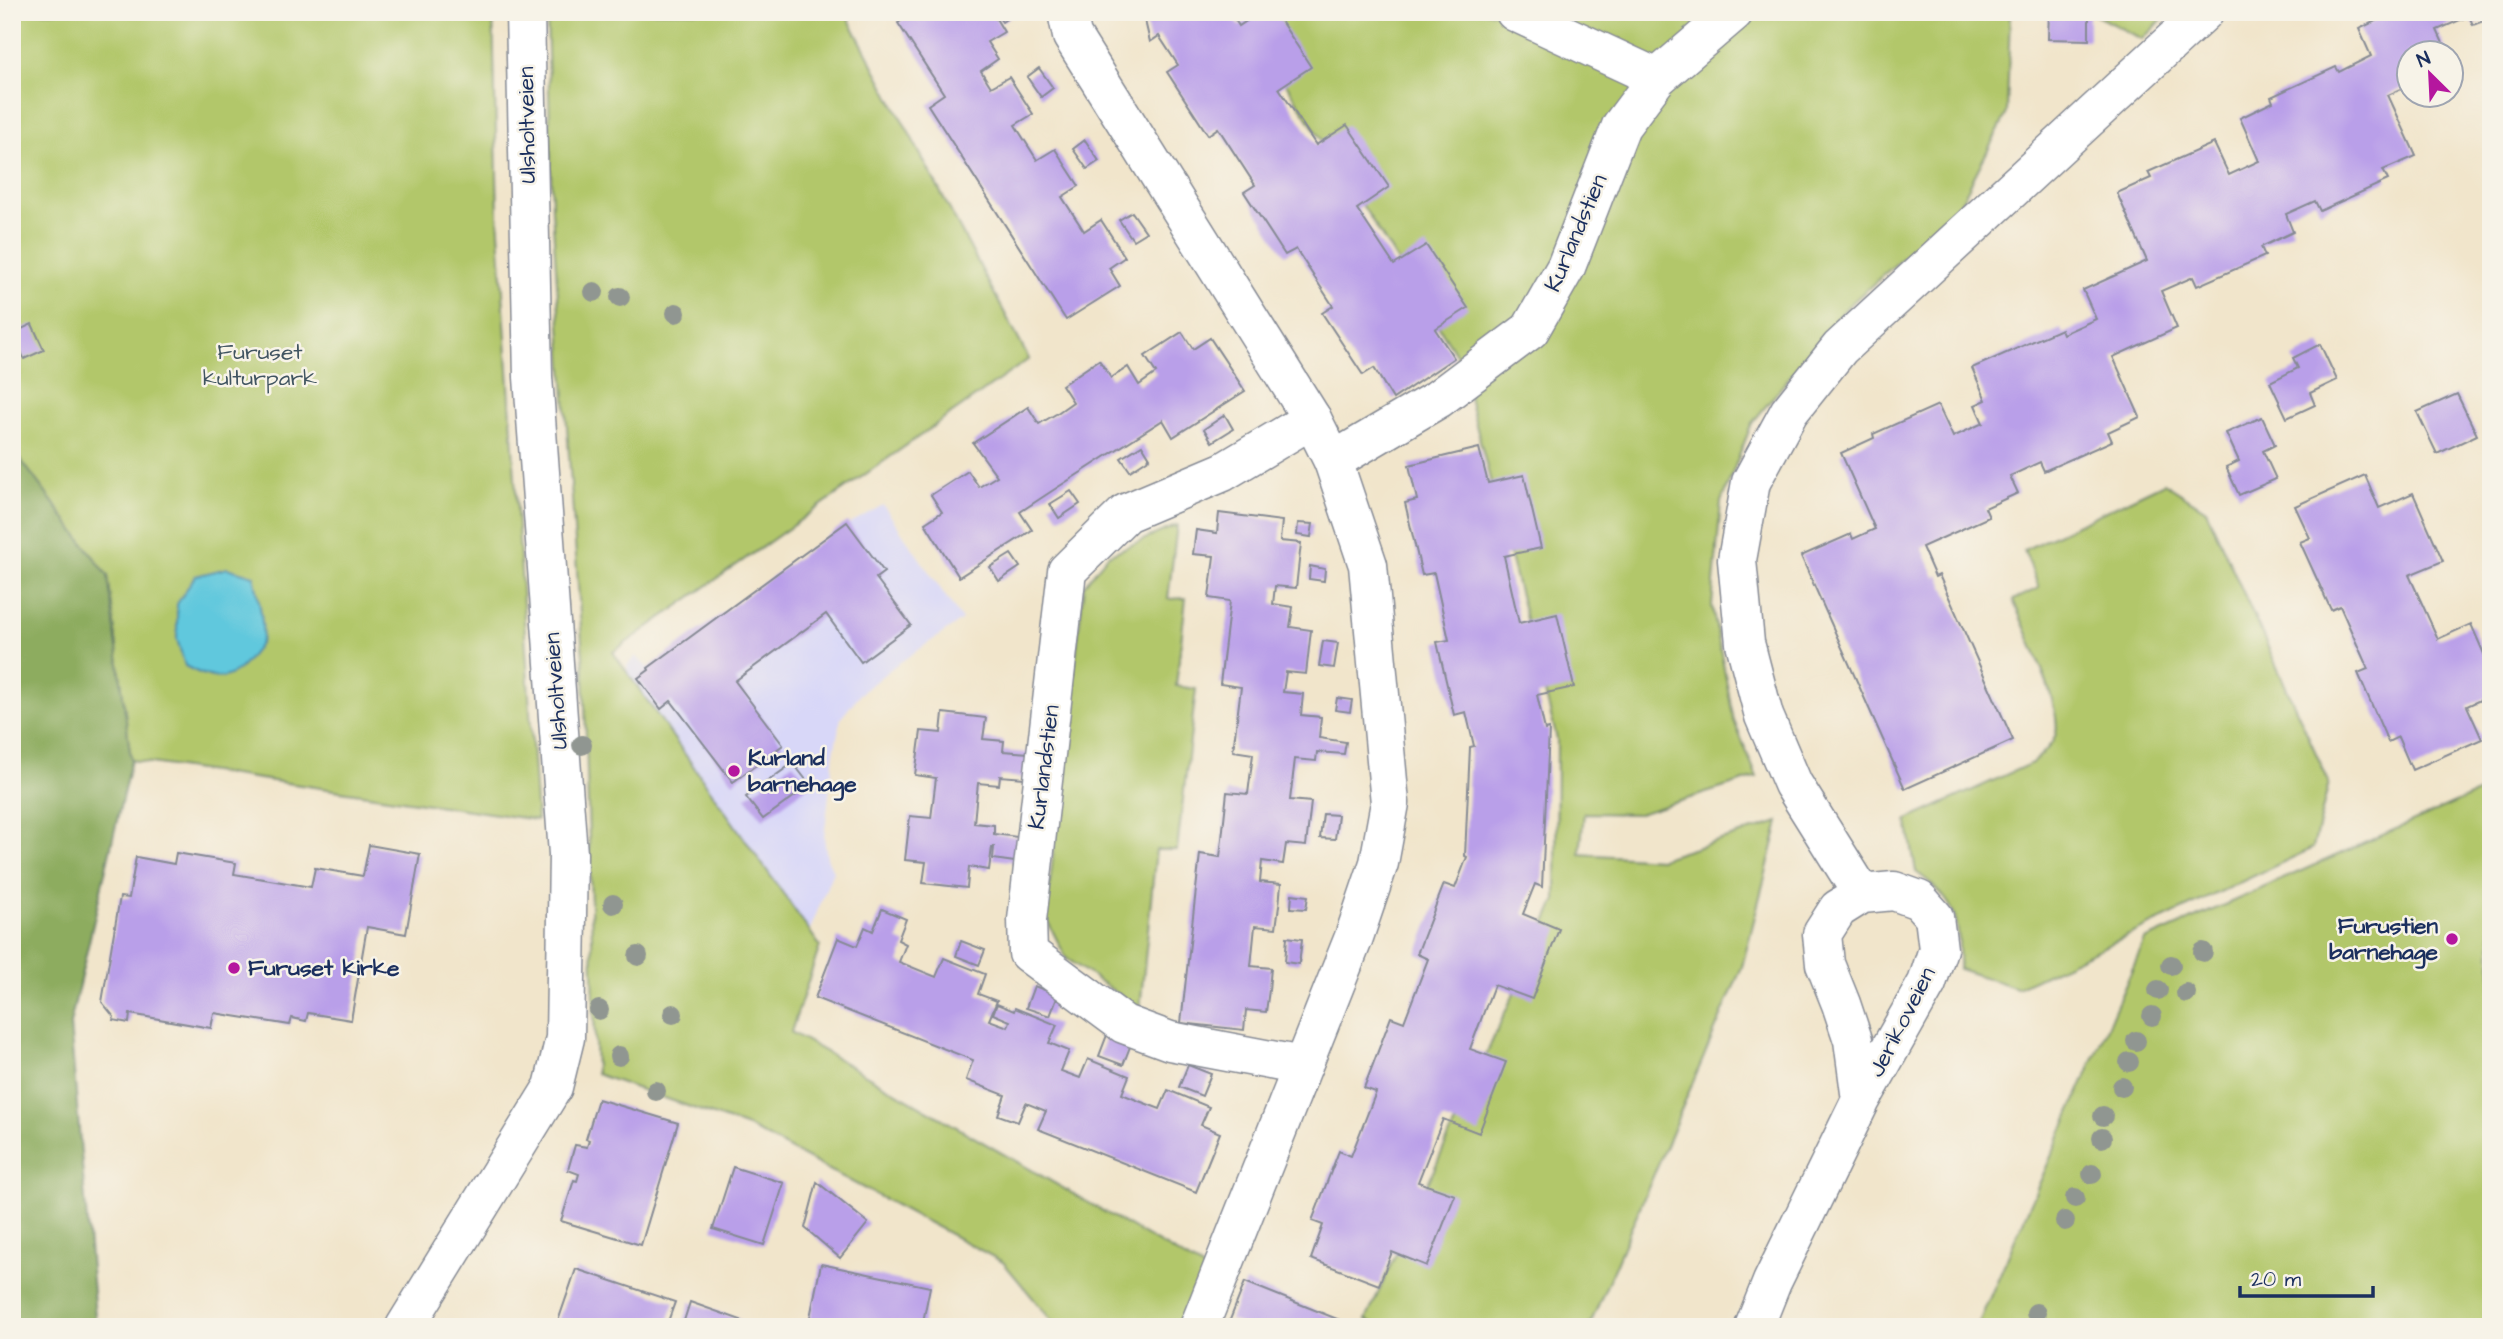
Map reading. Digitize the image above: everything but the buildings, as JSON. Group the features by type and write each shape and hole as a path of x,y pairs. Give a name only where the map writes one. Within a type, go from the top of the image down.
{"street":[{"name":"Ulsholtveien","path":"405,1327 552,1087 565,1038 568,854 533,377 525,12"},
{"path":"1067,12 1072,36 1312,419 1333,461 1368,565 1390,803 1379,863 1354,937 1199,1327"},
{"path":"1515,12 1657,78"},
{"name":"Kurlandstien","path":"1333,461 1438,399 1530,330 1566,267 1621,126 1657,78 1734,12"},
{"path":"1862,894 1793,784 1764,716 1745,643 1737,560 1751,482 1789,412 1840,348 2204,12"},
{"name":"Kurlandstien","path":"1302,1066 1170,1041 1124,1024 1028,953 1027,920 1066,571 1126,513 1223,472 1312,419"},
{"name":"Jerikoveien","path":"1754,1327 1772,1282 1861,1100 1927,983 1937,949 1934,917 1919,900 1894,891 1862,894 1838,909 1822,934 1825,964 1842,1004 1853,1040 1861,1100"}],"shaded area":[{"name":"Kurland barnehage","path":"883,505 962,620 893,667 860,694 841,718 834,752 824,837 827,858 833,871 770,1033 639,810 627,665 636,656 648,668 847,522 849,524"}],"green space":[{"name":"Furuset kulturpark","path":"12,12 493,12 498,215 537,820 131,760 108,576 12,448"},
{"path":"547,12 845,12 1029,359 613,652 820,946 791,1032 1209,1272 1188,1327 1057,1327 1003,1262 750,1128 596,1074 584,672 552,210"},
{"path":"1241,12 2010,12 2007,113 1957,210 1846,308 1752,423 1721,502 1712,606 1734,721 1757,777 1639,814 1584,813 1580,854 1660,859 1779,822 1742,967 1589,1327 1383,1327 1366,1320 1556,900 1557,739 1459,359"},
{"path":"2089,12 2171,12 2142,39"},
{"path":"12,448 108,576 131,760 70,1024 96,1327 12,1327"},
{"path":"2164,483 2206,510 2329,782 2313,848 2017,988 1959,969 1959,938 1954,913 1941,893 1916,872 1907,820 2032,763 2046,750 2056,734 2054,705 2013,600 2039,588 2024,550"},
{"path":"1177,525 1168,599 1186,598 1176,686 1196,689 1177,850 1156,850 1140,1009 1066,958 1046,918 1084,585 1108,555"},
{"path":"2491,787 2491,1327 1977,1327 2145,940"}],"water":[{"path":"227,568 254,576 262,637 258,648 236,672 221,678 204,675 185,666 177,639 177,604 195,576"}],"place":[{"name":"Kurland barnehage","path":"734,771"},
{"name":"Furustien barnehage","path":"2452,939"},
{"name":"Furuset kirke","path":"234,968"}]}
